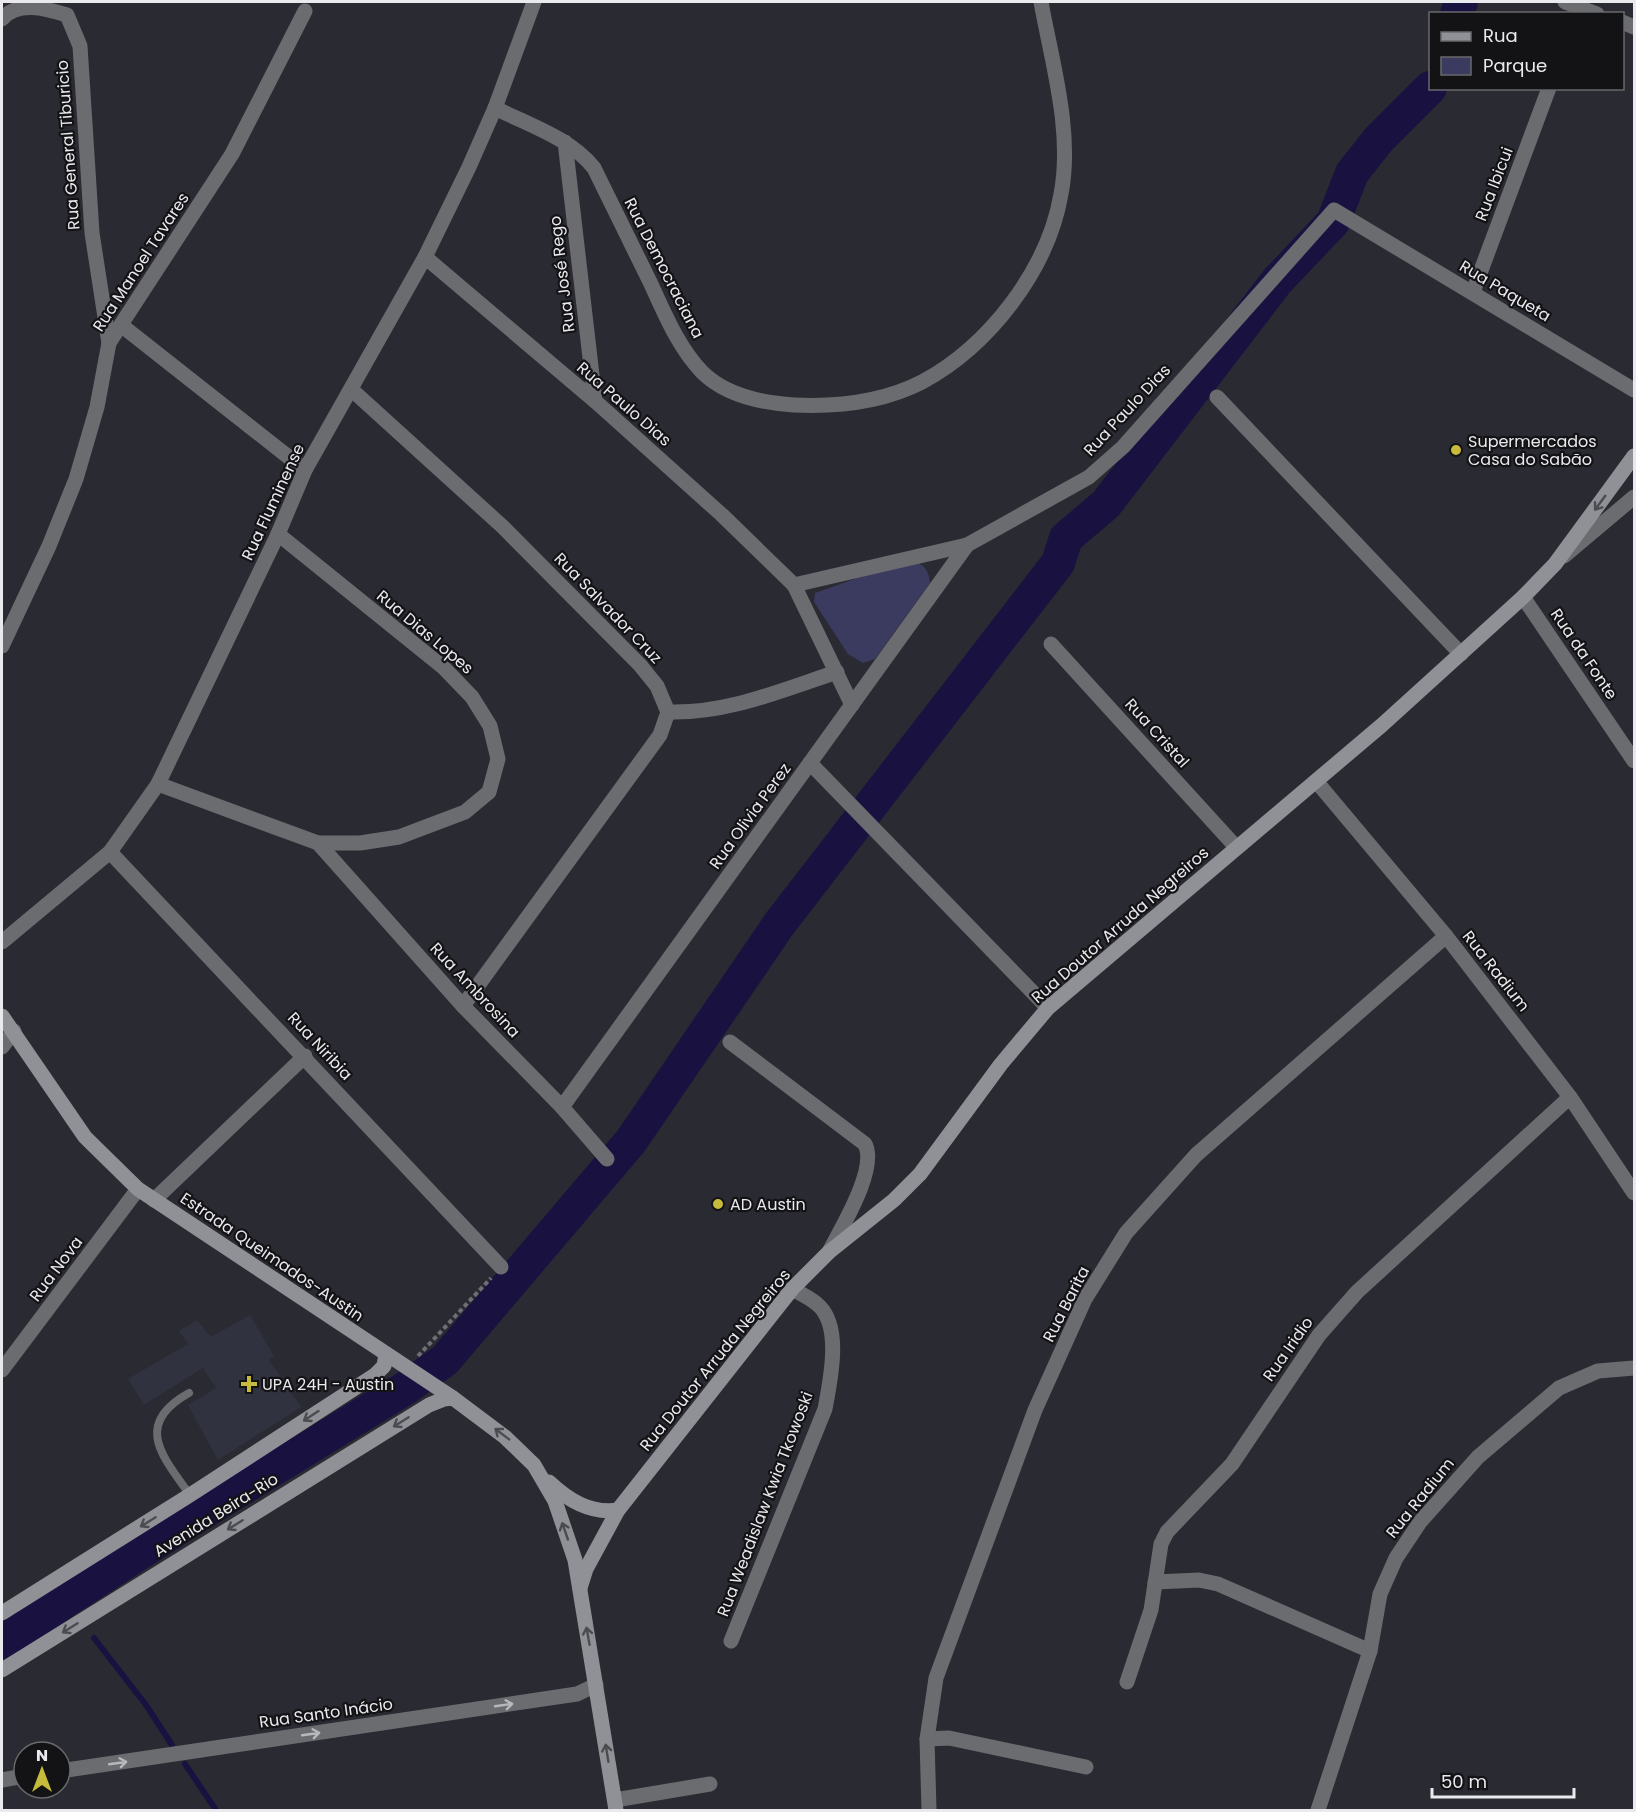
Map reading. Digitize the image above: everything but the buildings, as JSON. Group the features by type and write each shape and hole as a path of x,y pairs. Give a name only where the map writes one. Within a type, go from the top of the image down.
{"street":[{"name":"Rua Fluminense","path":"2,942 110,852 158,784 278,534 305,470 425,257 495,108 534,2"},
{"name":"Rua Democraciana","path":"495,108 566,142 584,156 594,168 680,345 703,373 727,390 773,403 821,406 874,400 922,382 966,351 1002,315 1031,272 1050,234 1062,194 1064,145 1041,2"},
{"name":"Rua General Tiburicio","path":"2,19 7,13 39,6 67,15 80,46 92,233 109,343"},
{"path":"1576,6 1592,12"},
{"name":"Rua Manoel Tavares","path":"2,646 49,546 76,479 97,407 109,343 232,154 305,11"},
{"name":"Rua Ibicui","path":"1473,292 1548,90"},
{"name":"Rua José Rego","path":"566,142 595,401"},
{"name":"Rua Paqueta","path":"1334,211 1635,390"},
{"name":"Rua Paulo Dias","path":"794,585 968,545 1089,477 1123,447 1334,211"},
{"name":"Rua Paulo Dias","path":"425,257 595,401 722,515 794,585 852,705"},
{"path":"121,325 305,470"},
{"name":"Rua Salvador Cruz","path":"352,390 503,527 640,665 657,686 668,712"},
{"path":"1218,397 1461,654"},
{"name":"Rua Doutor Arruda Negreiros","path":"580,1588 586,1569 618,1510 792,1289 829,1252 894,1200 920,1174 1001,1064 1048,1008 1128,943 1236,847 1316,781 1523,597 1555,564 1635,456"},
{"path":"1555,564 1635,497"},
{"name":"Rua Dias Lopes","path":"158,784 318,843 360,843 399,837 465,812 489,792 498,759 490,726 472,697 444,668 278,534"},
{"name":"Rua Olivia Perez","path":"562,1107 968,545"},
{"name":"Rua da Fonte","path":"1523,597 1635,761"},
{"name":"Rua Cristal","path":"1051,644 1236,847"},
{"path":"463,1006 660,735 668,712 696,713 727,707 837,672"},
{"path":"810,764 1048,1008"},
{"name":"Rua Radium","path":"1316,781 1446,936 1570,1097 1635,1194"},
{"name":"Rua Ambrosina","path":"318,843 463,1006 562,1107 607,1159"},
{"name":"Rua Niribia","path":"110,852 305,1056 501,1267"},
{"name":"Rua Barita","path":"929,1810 927,1739 936,1678 1035,1410 1085,1299 1126,1233 1196,1155 1446,936"},
{"name":"Estrada Queimados-Austin","path":"2,1016 85,1137 138,1189 453,1398 518,1447 542,1476"},
{"path":"2,1047 14,1031"},
{"path":"730,1042 865,1144 870,1153 869,1164 863,1179 829,1252"},
{"path":"154,1200 305,1056"},
{"name":"Rua Iridio","path":"1127,1682 1151,1610 1161,1544 1167,1532 1232,1464 1318,1335 1357,1292 1570,1097"},
{"name":"Rua Nova","path":"2,1370 138,1189"},
{"name":"Rua Weadislaw Kwia Tkowoski","path":"731,1641 825,1409 832,1371 832,1340 828,1320 818,1304 792,1289"},
{"name":"Avenida Beira-Rio","path":"2,1613 375,1375 384,1366 386,1354"},
{"name":"Rua Radium","path":"1318,1810 1370,1651 1380,1594 1396,1558 1420,1522 1478,1457 1559,1388 1598,1371 1635,1368"},
{"name":"Avenida Beira-Rio","path":"2,1670 429,1405 453,1398"},
{"path":"542,1476 579,1504 599,1511 618,1510"},
{"path":"542,1476 567,1534 580,1588 615,1805 710,1784"},
{"path":"1155,1582 1199,1580 1218,1584 1370,1651"},
{"name":"Rua Santo Inácio","path":"72,1769 577,1694 596,1685"},
{"path":"927,1739 949,1738 1086,1767"}],"lane":[{"path":"189,1393 173,1402 163,1413 157,1425 161,1454 190,1495"}],"path":[{"path":"406,1368 501,1267"}],"shaded area":[{"name":"UPA 24H - Austin","path":"250,1315 274,1356 269,1360 301,1407 218,1460 188,1405 216,1388 203,1368 144,1405 128,1379 188,1344 179,1331 197,1320 211,1337"}],"green space":[{"path":"908,560 924,567 930,583 875,659 863,663 848,654 814,602 815,593"}],"waterway":[{"path":"1458,12 1461,2"},
{"path":"2,1642 189,1521 404,1389 445,1360 631,1141 780,923 1058,563 1066,538 1106,504 1277,281 1333,222 1352,173 1379,139 1429,89"},
{"path":"55,1607 66,1616"},
{"path":"94,1638 146,1705 172,1745"},
{"path":"185,1764 216,1810"}],"place":[{"name":"Supermercados Casa do Sabão","path":"1456,450"},
{"name":"AD Austin","path":"718,1204"},
{"name":"UPA 24H - Austin","path":"249,1384"}]}
